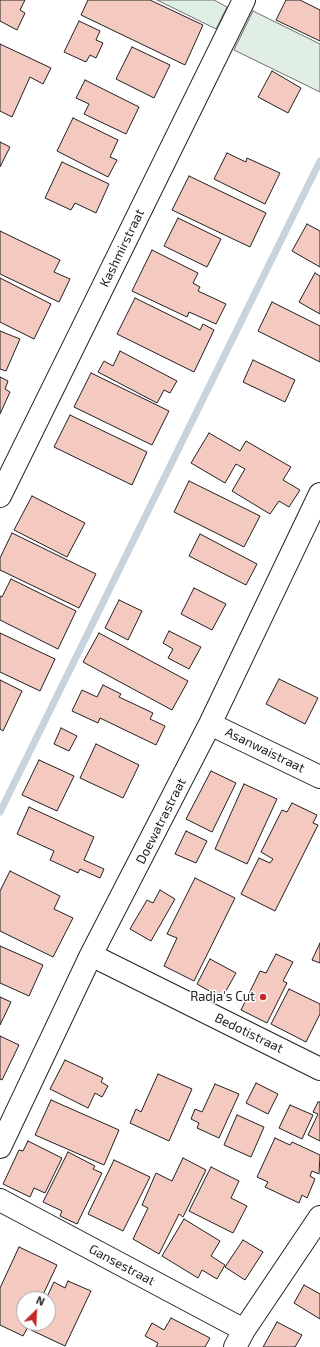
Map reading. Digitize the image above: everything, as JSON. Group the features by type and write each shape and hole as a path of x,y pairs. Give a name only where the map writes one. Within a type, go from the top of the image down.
{"street":[{"name":"Kashmirstraat","path":"0,496 244,0"},
{"name":"Doewatrastraat","path":"0,1147 92,956 210,724 320,494"},
{"name":"Asanwaistraat","path":"210,724 320,777"},
{"name":"Bedotistraat","path":"92,956 320,1069"},
{"name":"Gansestraat","path":"0,1200 239,1338"},
{"path":"239,1338 320,1217"}],"green space":[{"path":"157,0 214,0 227,7 216,29"},
{"path":"253,11 320,44 320,92 234,50"}],"building":[{"path":"0,0 25,0 20,10 25,13 17,30 0,21"},
{"path":"88,0 150,0 203,25 185,65 81,15"},
{"path":"286,0 300,0 320,10 320,41 276,20"},
{"path":"79,21 100,31 96,40 103,43 96,58 90,55 86,62 64,52"},
{"path":"0,44 51,68 43,84 30,77 12,117 0,111"},
{"path":"132,47 170,65 154,98 116,79"},
{"path":"272,71 301,88 288,113 258,97"},
{"path":"85,80 139,107 126,134 84,114 89,104 76,98"},
{"path":"73,118 118,140 110,157 117,160 108,177 57,151"},
{"path":"0,142 10,147 0,167"},
{"path":"227,153 246,162 247,158 280,173 265,204 214,179"},
{"path":"62,162 109,184 96,213 75,203 71,210 45,198"},
{"path":"189,176 266,213 250,247 172,210"},
{"path":"178,218 221,239 207,267 164,246"},
{"path":"307,224 320,231 320,267 292,251"},
{"path":"0,231 60,260 54,272 70,279 59,302 0,274"},
{"path":"152,250 198,273 193,283 200,287 198,291 226,304 216,324 189,312 187,317 132,291"},
{"path":"315,273 320,276 320,314 299,302"},
{"path":"0,278 51,304 34,339 0,322"},
{"path":"135,298 200,330 203,324 214,330 194,372 117,334"},
{"path":"272,302 320,326 320,362 258,331"},
{"path":"0,331 20,339 6,371 0,369"},
{"path":"120,351 177,381 170,393 164,390 157,403 98,372 104,361 113,366"},
{"path":"253,360 295,380 285,402 243,382"},
{"path":"91,373 169,411 152,445 74,407"},
{"path":"0,377 8,381 5,389 10,392 0,414"},
{"path":"70,415 147,452 132,485 54,447"},
{"path":"209,433 240,451 246,441 291,467 283,480 300,490 289,507 279,501 270,514 232,491 245,469 236,464 225,483 191,463"},
{"path":"189,481 260,516 244,547 174,512"},
{"path":"32,496 85,523 67,557 14,530"},
{"path":"12,533 96,574 79,608 0,570 0,558"},
{"path":"200,534 257,564 246,585 189,556"},
{"path":"11,579 76,611 58,649 0,620 0,596 2,597"},
{"path":"194,588 226,604 212,630 181,614"},
{"path":"119,600 142,611 128,640 105,628"},
{"path":"169,631 201,647 189,669 168,658 173,649 163,643"},
{"path":"0,633 55,659 40,691 0,672"},
{"path":"99,633 188,681 172,710 83,662"},
{"path":"279,679 318,698 305,724 266,704"},
{"path":"0,680 22,691 3,731 0,729"},
{"path":"103,685 121,694 119,697 153,713 150,719 165,726 156,745 100,718 98,723 72,711 82,690 97,697"},
{"path":"61,728 77,736 69,751 54,744"},
{"path":"96,744 139,765 123,798 80,778"},
{"path":"39,760 74,776 57,811 22,795"},
{"path":"211,771 236,783 212,832 186,819"},
{"path":"244,784 277,799 247,864 215,849"},
{"path":"292,803 317,815 313,823 318,825 275,911 241,894 259,858 270,863 273,859 261,852 282,810 287,812"},
{"path":"29,807 94,837 84,860 104,869 100,878 80,869 78,873 50,860 54,851 17,834"},
{"path":"186,831 207,841 196,863 175,854"},
{"path":"10,871 60,896 54,909 73,918 53,957 0,931 0,891"},
{"path":"195,878 235,898 194,981 164,966 177,938 167,934"},
{"path":"160,890 175,899 151,941 130,929 147,900 153,903"},
{"path":"320,943 320,963 312,960"},
{"path":"0,946 43,965 29,996 0,983"},
{"path":"276,954 293,962 283,981 287,983 267,1023 241,1010 260,971 266,973"},
{"path":"210,959 236,973 222,998 197,984"},
{"path":"289,989 320,1004 320,1014 306,1042 271,1024"},
{"path":"0,997 11,1002 0,1025"},
{"path":"0,1036 19,1045 2,1080 0,1079"},
{"path":"65,1060 103,1078 101,1082 108,1086 102,1097 95,1093 88,1108 50,1089"},
{"path":"158,1074 192,1089 169,1141 130,1123 136,1109 141,1112"},
{"path":"256,1083 278,1094 268,1114 246,1103"},
{"path":"215,1084 239,1094 219,1138 197,1128 199,1123 191,1119 195,1109 202,1112"},
{"path":"51,1100 119,1130 104,1165 35,1135"},
{"path":"318,1102 320,1102 320,1141 308,1135 318,1114 313,1112"},
{"path":"290,1105 313,1115 302,1139 279,1128"},
{"path":"237,1115 264,1127 251,1157 224,1145"},
{"path":"275,1138 290,1145 292,1142 320,1155 319,1174 312,1171 310,1176 315,1179 307,1198 302,1195 299,1203 265,1187 268,1182 257,1177"},
{"path":"28,1141 62,1158 45,1193 34,1188 30,1197 3,1184 19,1150 23,1151"},
{"path":"68,1152 95,1166 93,1169 102,1173 77,1224 60,1216 62,1211 43,1202"},
{"path":"183,1158 206,1170 183,1217 179,1214 159,1254 133,1239 148,1208 142,1205 156,1173 172,1181"},
{"path":"114,1160 150,1177 123,1231 88,1214"},
{"path":"211,1167 239,1181 231,1198 247,1206 233,1233 189,1211"},
{"path":"184,1219 220,1241 211,1256 225,1265 217,1279 202,1270 198,1278 162,1256"},
{"path":"243,1240 263,1252 245,1280 225,1267"},
{"path":"19,1247 57,1265 45,1291 16,1291 16,1331 26,1331 23,1336 0,1325 0,1288"},
{"path":"68,1281 91,1291 65,1346 33,1331 56,1331 56,1291 50,1291 54,1282 65,1288"},
{"path":"304,1285 320,1294 320,1319 294,1303"},
{"path":"171,1318 210,1338 205,1347 156,1347 158,1343 145,1336 152,1323 164,1330"},
{"path":"277,1322 302,1335 295,1347 263,1347"}],"waterway":[{"path":"0,812 320,161"}],"place":[{"name":"Radja's Cut","path":"263,997"}]}
